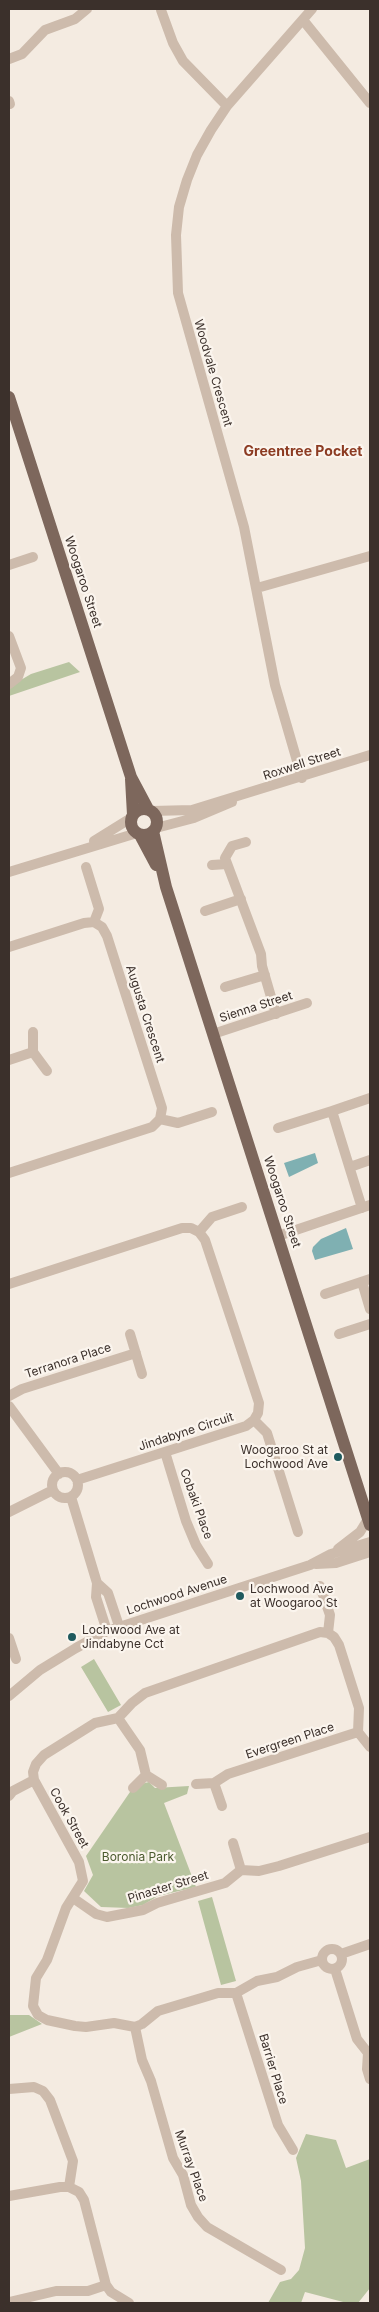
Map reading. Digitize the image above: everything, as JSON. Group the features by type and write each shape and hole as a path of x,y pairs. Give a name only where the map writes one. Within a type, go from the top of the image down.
{"main road":[{"name":"Woogaroo Street","path":"9,397 131,777 150,810 157,818 155,829 166,888 369,1522"},
{"name":"Woogaroo Street","path":"131,777 132,826 166,888"},
{"path":"132,816 140,810 150,810"},
{"path":"138,834 155,829"}],"street":[{"path":"9,59 22,54 45,30 75,19 87,9"},
{"name":"Woodvale Crescent","path":"302,778 275,685 244,527 178,293 176,236 180,207 187,180 197,155 227,106 312,9"},
{"path":"161,10 173,43 183,60 227,106"},
{"path":"303,20 370,103"},
{"path":"257,588 370,556"},
{"path":"9,565 33,557"},
{"path":"9,636 21,668 18,677 9,684"},
{"name":"Roxwell Street","path":"150,810 179,812 192,810 241,797 370,755"},
{"name":"Roxwell Street","path":"155,829 194,818 218,809 241,797"},
{"path":"82,848 132,816"},
{"path":"9,872 82,848 138,834"},
{"path":"246,842 232,846 225,858 261,954 276,1014"},
{"path":"212,865 227,864"},
{"path":"9,947 84,923 94,922 100,909 86,867"},
{"path":"205,911 241,899"},
{"name":"Augusta Crescent","path":"94,922 102,928 107,936 162,1108 160,1119"},
{"path":"225,988 265,975"},
{"name":"Sienna Street","path":"213,1034 307,1004"},
{"path":"33,1032 32,1052 47,1071"},
{"path":"9,1060 32,1052"},
{"path":"278,1128 370,1098"},
{"path":"278,1236 366,1206 350,1167 332,1111"},
{"path":"9,1173 152,1127 160,1119 178,1123 212,1112"},
{"path":"350,1167 370,1160"},
{"path":"199,1232 212,1217 242,1207"},
{"path":"9,1284 182,1228 191,1228 199,1232 204,1240 259,1403 258,1413 254,1420 267,1433 298,1532"},
{"path":"325,1294 366,1281 370,1310"},
{"path":"339,1334 370,1324"},
{"path":"130,1334 142,1374"},
{"name":"Terranora Place","path":"9,1396 22,1389 136,1353"},
{"path":"9,1406 59,1474"},
{"name":"Jindabyne Circuit","path":"77,1480 246,1426 254,1420"},
{"name":"Cobaki Place","path":"165,1452 186,1521 196,1545 208,1564"},
{"path":"69,1473 77,1480 77,1490 71,1497 60,1498 52,1490 52,1481 59,1474 69,1473"},
{"path":"9,1512 52,1490"},
{"path":"71,1497 97,1583 96,1597 107,1631"},
{"path":"331,1554 360,1532 369,1522"},
{"name":"Lochwood Avenue","path":"9,1696 40,1670 107,1631 310,1565 331,1554 370,1542"},
{"name":"Lochwood Avenue","path":"310,1565 336,1563 370,1552"},
{"path":"358,1556 370,1561"},
{"path":"97,1583 108,1593 119,1626"},
{"path":"320,1586 330,1615 328,1633"},
{"path":"146,1776 140,1750 118,1718 132,1703 145,1693 320,1632 328,1633 334,1637 339,1645 359,1708 358,1732 370,1746"},
{"path":"9,1638 16,1659"},
{"name":"Cook Street","path":"118,1718 94,1723 44,1755 36,1764 33,1772 34,1780 79,1862 83,1881 66,1908 47,1960 36,1978 33,2006 38,2015 47,2020 75,2026 86,2027 114,2022 135,2027"},
{"name":"Evergreen Place","path":"214,1784 228,1774 358,1732"},
{"path":"146,1776 162,1784"},
{"path":"133,1788 146,1776"},
{"path":"9,1796 13,1791 34,1780"},
{"path":"196,1784 214,1784 222,1806"},
{"path":"233,1843 241,1870 259,1871 370,1837"},
{"name":"Pinaster Street","path":"73,1898 96,1914 107,1917 143,1910 158,1902 225,1883 241,1870"},
{"path":"341,1954 370,1944"},
{"path":"330,1949 336,1950 341,1954 342,1963 335,1970 325,1967 322,1960 324,1953 330,1949"},
{"path":"135,2027 142,2024 158,2011 218,1993 236,1993 257,1981 277,1977 297,1966 322,1960"},
{"path":"335,1970 357,2039 369,2053 367,2069 370,2079"},
{"name":"Barrier Place","path":"236,1993 278,2125 293,2150"},
{"name":"Murray Place","path":"135,2027 142,2060 151,2080 173,2158 183,2175 191,2205 198,2218 207,2227 281,2270"},
{"path":"9,2089 34,2087 44,2090 50,2100 73,2161 70,2187"},
{"path":"9,2196 70,2187 79,2192 84,2200 106,2285 111,2292 129,2303"},
{"path":"9,2302 56,2291 88,2291 106,2285"}],"green space":[{"path":"69,662 80,672 9,696 9,687 31,674"},
{"path":"94,1659 121,1705 108,1712 81,1667"},
{"name":"Boronia Park","path":"149,1782 155,1788 189,1786 187,1794 164,1803 196,1887 158,1896 143,1905 129,1908 101,1907 84,1891 93,1875 86,1856 130,1792 141,1784"},
{"path":"212,1897 236,1981 221,1985 198,1901"},
{"path":"9,2015 29,2015 42,2024 9,2037"},
{"path":"306,2134 336,2140 346,2168 370,2159 370,2288 358,2303 347,2303 305,2292 301,2303 268,2303 280,2282 291,2279 299,2270 305,2248 301,2181 296,2158"}],"water":[{"path":"315,1153 318,1163 289,1177 284,1163"},
{"path":"346,1228 353,1249 315,1260 312,1251 313,1247 321,1239"}],"place":[{"name":"Woogaroo St at Lochwood Ave","path":"338,1457"},
{"name":"Lochwood Ave at Woogaroo St","path":"240,1596"},
{"name":"Lochwood Ave at Jindabyne Cct","path":"72,1637"}],"district":[{"name":"Greentree Pocket","path":"303,452"}]}
